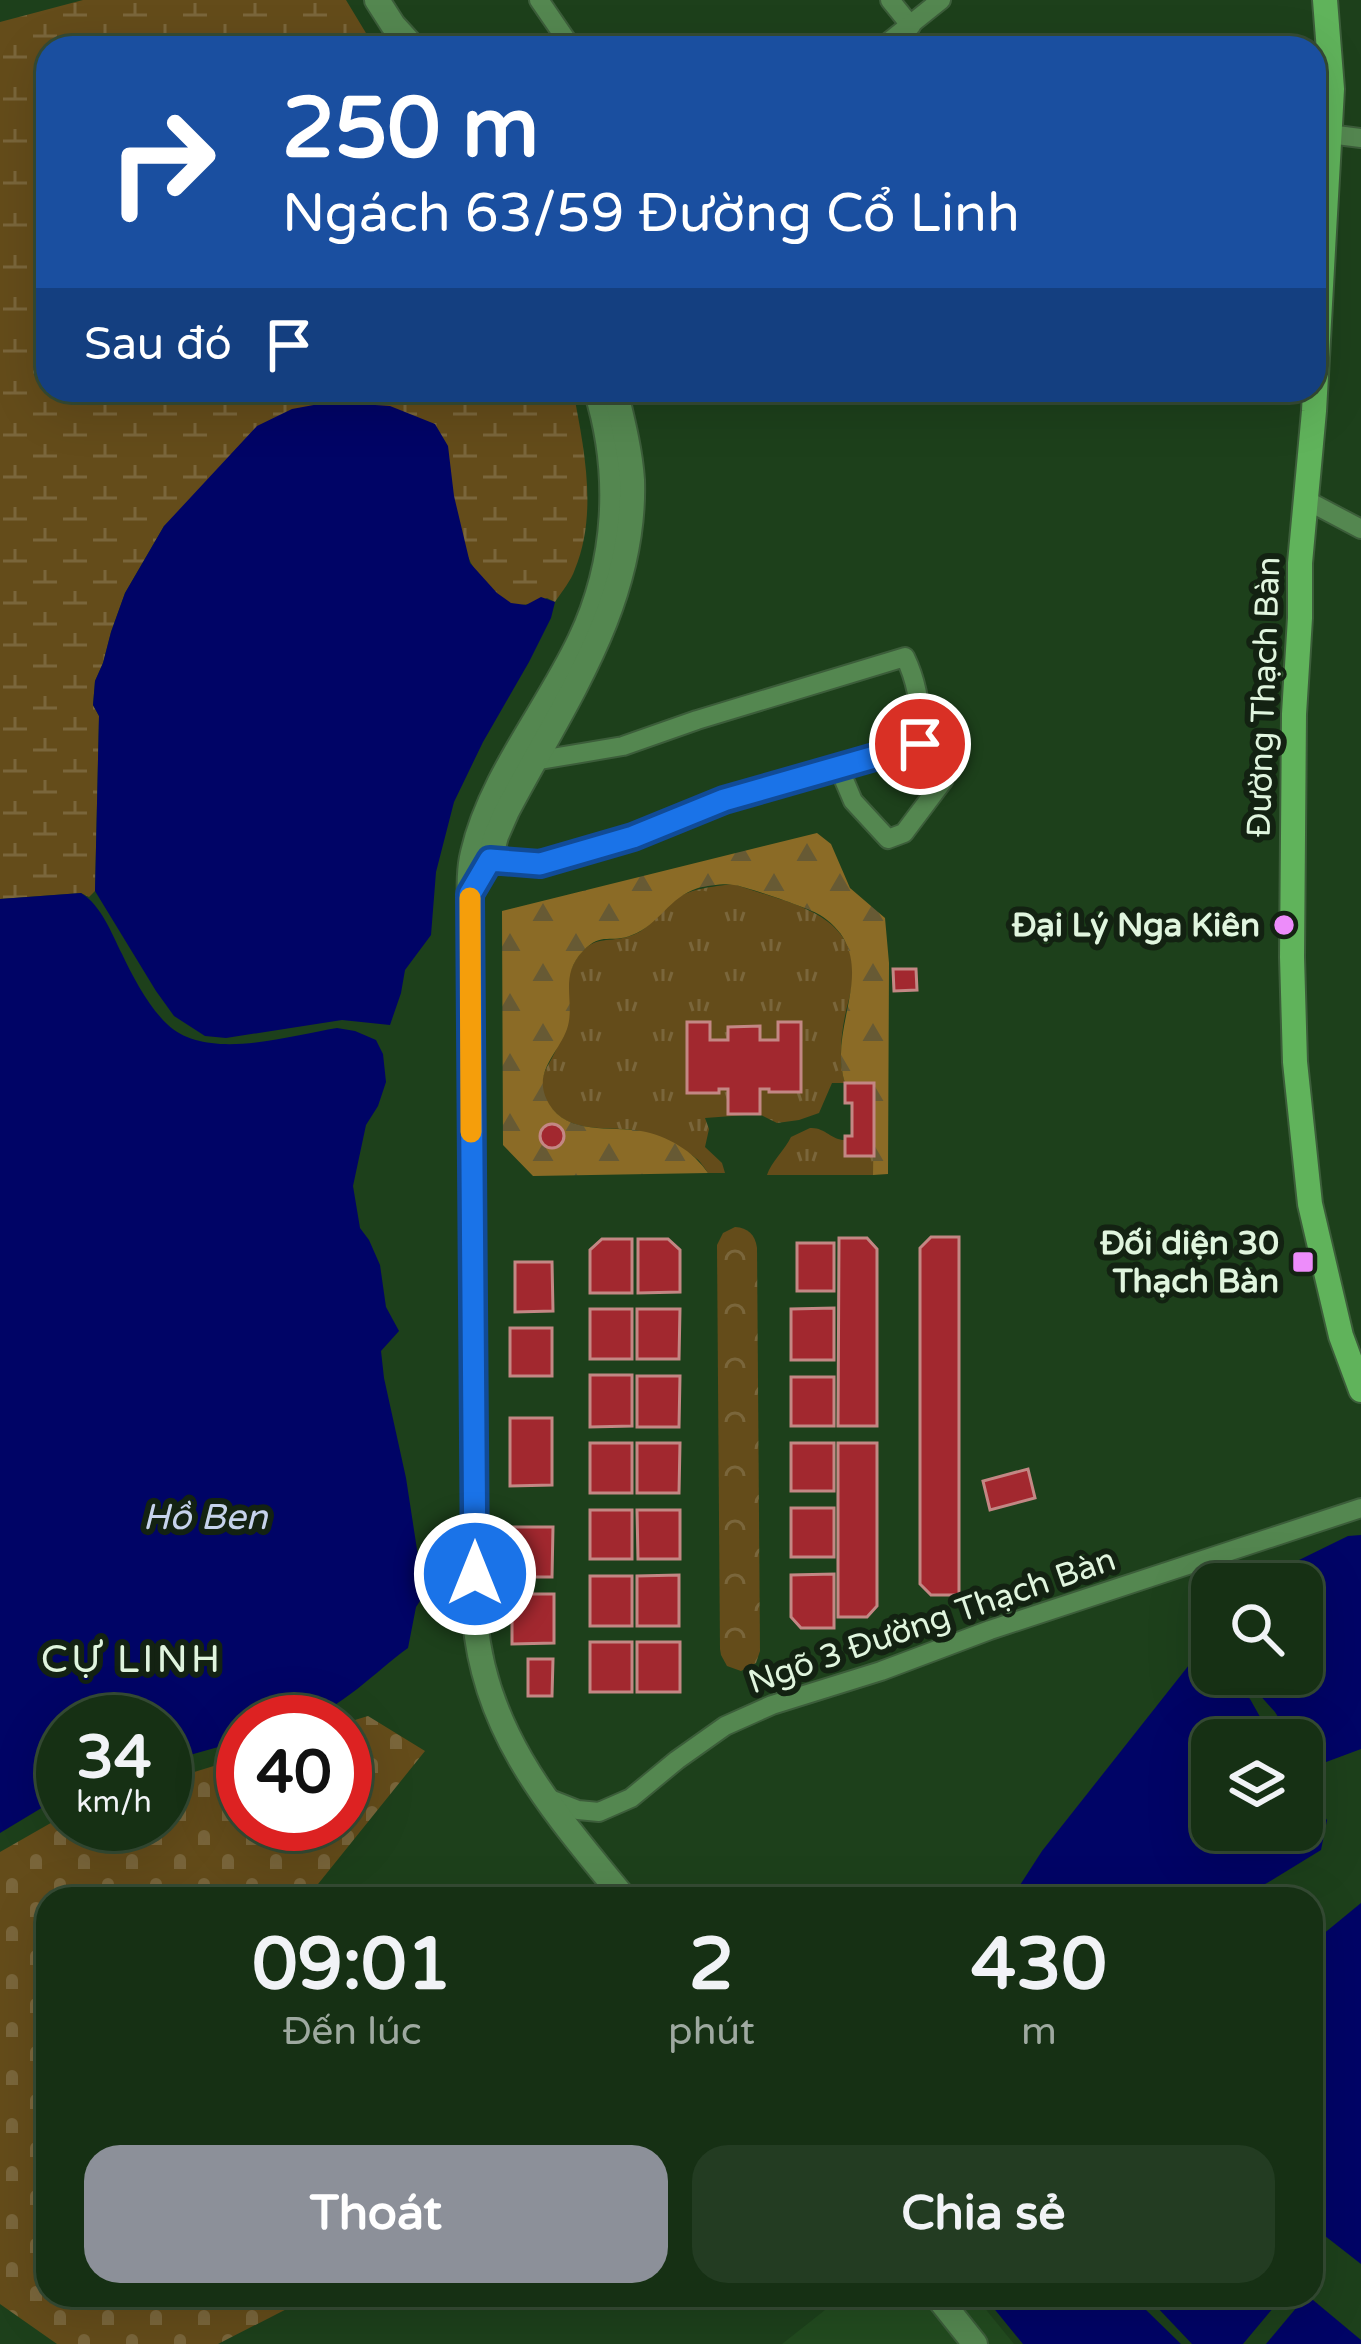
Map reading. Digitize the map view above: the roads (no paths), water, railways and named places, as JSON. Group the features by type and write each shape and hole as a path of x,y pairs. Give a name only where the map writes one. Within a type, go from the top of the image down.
{"main road":[{"name":"Đường Thạch Bàn","path":"1325,0 1332,89 1326,189"},
{"name":"Đường Thạch Bàn","path":"1314,402 1300,563 1293,763 1295,1062 1310,1204 1341,1336 1361,1390"}],"street":[{"path":"539,0 564,36"},
{"path":"890,0 911,26"},
{"path":"897,36 941,0"},
{"path":"1329,134 1361,138"},
{"path":"599,402 622,480"},
{"path":"615,1887 542,1796 514,1747 493,1700 476,1639 470,894 481,858 480,830 573,673 599,618 627,442 618,402"},
{"path":"1306,500 1361,529"},
{"path":"525,758 623,746 904,657 922,718 920,744 943,781 904,833 888,839 853,801 839,768"},
{"path":"481,858 540,864 633,837 724,800 920,744"},
{"name":"Ngõ 3 Đường Thạch Bàn","path":"542,1796 598,1812 632,1798 725,1726 772,1705 1361,1508"},
{"path":"946,2307 975,2344"}],"water":[{"path":"330,402 390,406 435,424 448,446 470,563 511,603 526,605 541,597 555,602 529,662 454,802 436,872 431,935 405,970 390,1025 342,1020 226,1038 205,1036 174,1016 95,891 99,716 93,705 95,681 125,593 164,526 257,426 292,409"},
{"name":"Hồ Ben","path":"81,893 88,898 154,1009 183,1035 203,1042 248,1043 337,1028 376,1040 386,1082 366,1125 353,1186 360,1228 380,1265 386,1307 399,1331 381,1351 424,1595 416,1607 408,1648 349,1695 216,1695 216,1748 192,1754 192,1695 36,1695 36,1811 0,1833 0,899"},
{"path":"1361,1535 1361,1749 1323,1763 1323,1719 1279,1719 1260,1695 1323,1695 1323,1563 1293,1563 1348,1536"},
{"path":"1191,1664 1191,1695 1246,1695 1261,1719 1191,1719 1191,1851 1319,1851 1259,1887 1019,1887"},
{"path":"1361,1903 1361,2264 1323,2234 1323,1934"},
{"path":"993,2307 1143,2307 1181,2344 1023,2344"},
{"path":"1157,2307 1274,2307 1243,2344 1192,2344"},
{"path":"1297,2307 1321,2307 1361,2340 1361,2344 1266,2344"}],"place":[{"name":"Đại Lý Nga Kiên","path":"1284,925"},
{"name":"Đối diện 30 Thạch Bàn","path":"1303,1262"}],"district":[{"name":"CỰ LINH","path":"132,1659"}]}
